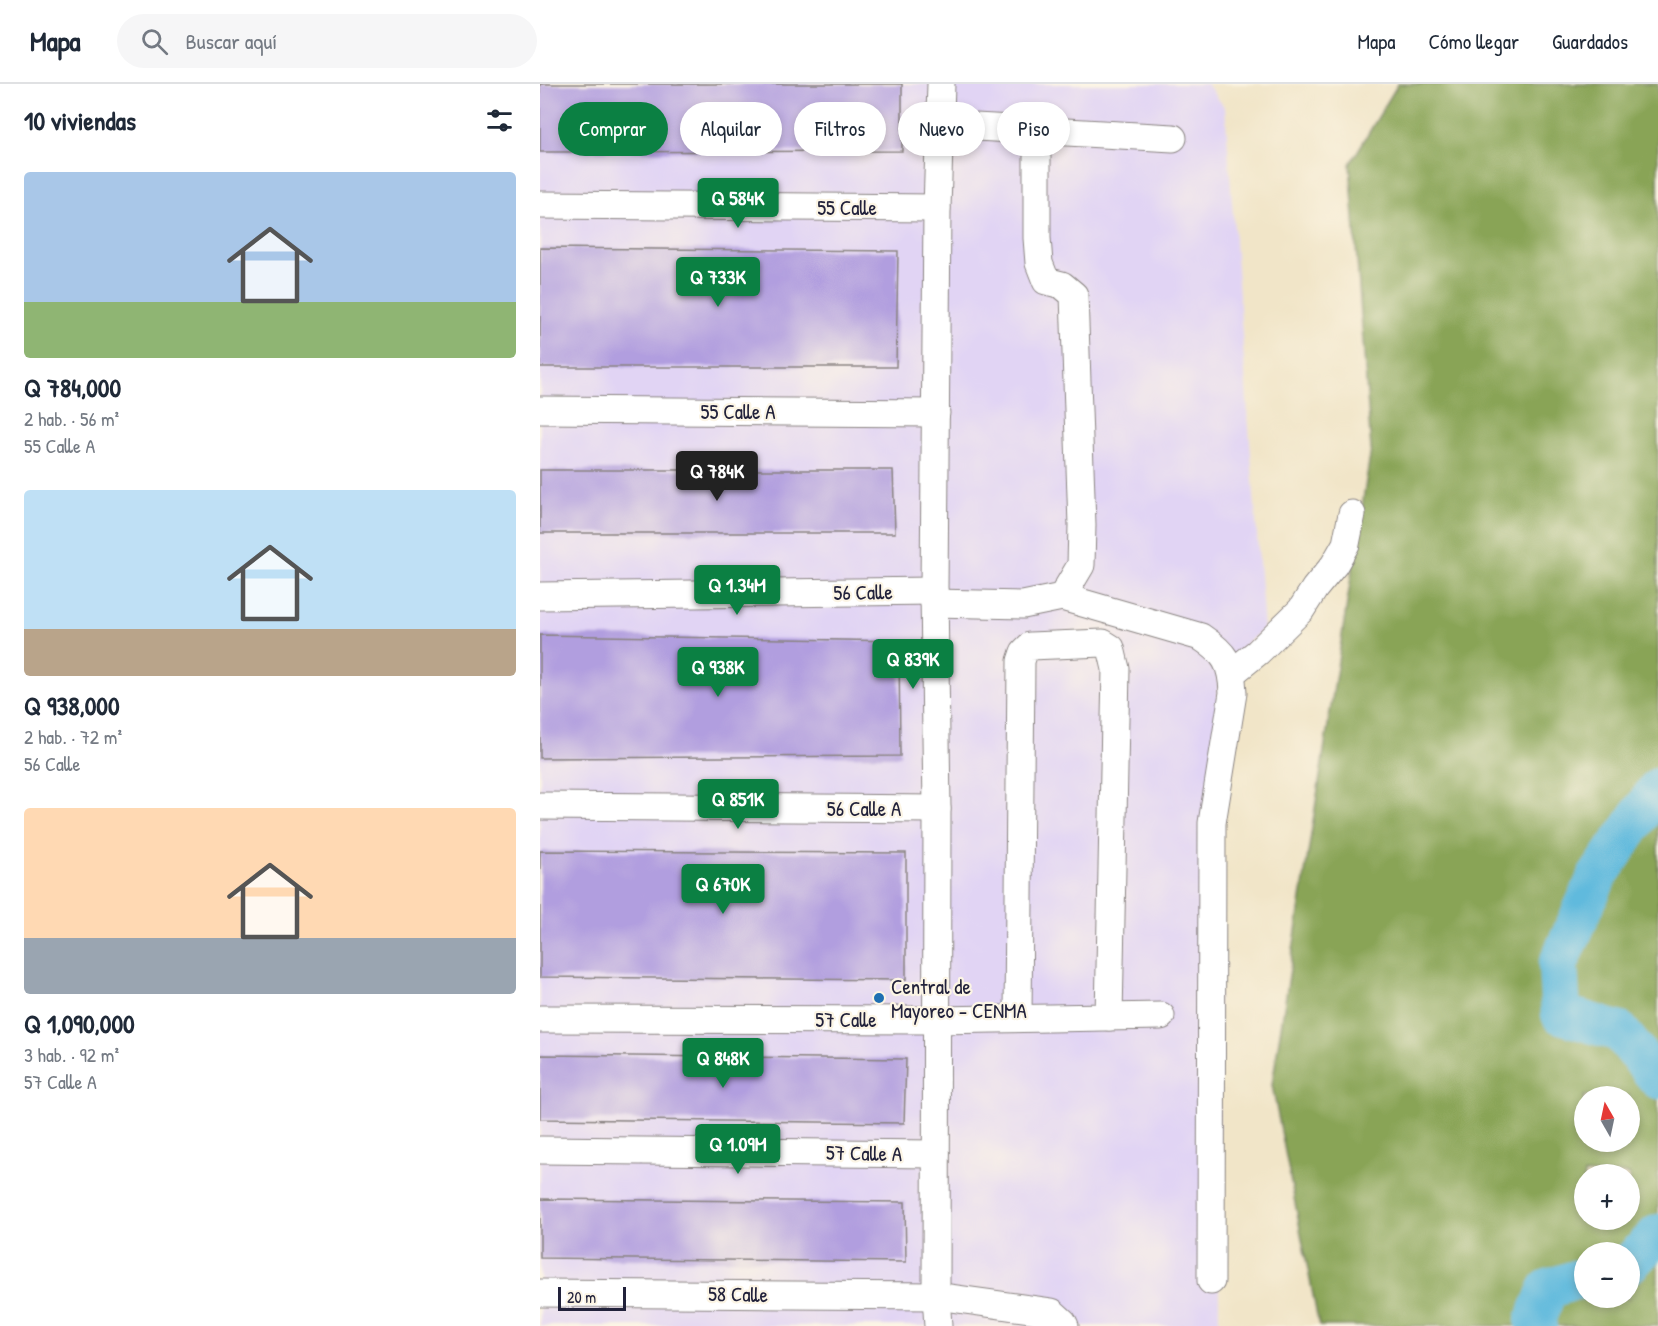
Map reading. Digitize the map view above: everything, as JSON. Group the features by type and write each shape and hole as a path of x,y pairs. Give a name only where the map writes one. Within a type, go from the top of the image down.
{"street":[{"path":"941,84 941,102"},
{"path":"1070,132 1173,138"},
{"path":"938,1326 936,1296 937,809 934,597 939,156"},
{"path":"1037,156 1039,263 1046,281 1062,285 1074,295 1082,525 1081,565 1062,597 1202,637 1221,650 1232,673 1233,693 1212,823 1211,1281"},
{"name":"55 Calle","path":"540,205 937,208"},
{"name":"55 Calle A","path":"540,410 936,412"},
{"path":"1232,673 1258,652 1301,610 1334,565 1346,544 1352,514"},
{"name":"56 Calle","path":"540,596 934,597 1023,605 1062,597"},
{"path":"1018,1018 1021,661 1024,652 1030,646 1103,643 1111,648 1116,669 1109,1017"},
{"name":"56 Calle A","path":"540,806 937,809"},
{"name":"57 Calle","path":"540,1019 936,1020 1161,1016"},
{"name":"57 Calle A","path":"540,1150 936,1154"},
{"name":"58 Calle","path":"540,1293 936,1296 1052,1312 1065,1326"}],"shaded area":[{"name":"Central de Mayoreo - CENMA","path":"540,84 1207,84 1225,108 1264,628 1218,669 1219,1326 540,1326"}],"green space":[{"path":"1398,84 1658,84 1658,1326 1319,1326 1272,1085 1371,449 1350,164"}],"building":[{"path":"540,84 902,84 902,102 898,102 898,151 886,151 886,102 794,102 794,151 782,151 782,102 680,102 680,152 668,152 668,102 558,102 558,152 540,152"},
{"path":"540,248 898,251 896,367 540,367"},
{"path":"540,470 893,470 895,533 540,533"},
{"path":"540,635 899,641 900,756 540,758"},
{"path":"540,851 906,853 906,980 540,977"},
{"path":"540,1055 906,1059 904,1123 540,1119"},
{"path":"540,1199 905,1202 906,1262 540,1258"}],"waterway":[{"path":"1658,788 1597,877 1558,965 1561,1014 1620,1032 1658,1079"},
{"path":"1640,1253 1658,1234"},
{"path":"1537,1326 1535,1320 1548,1289 1574,1280"}],"place":[{"name":"Central de Mayoreo - CENMA","path":"879,998"}]}
